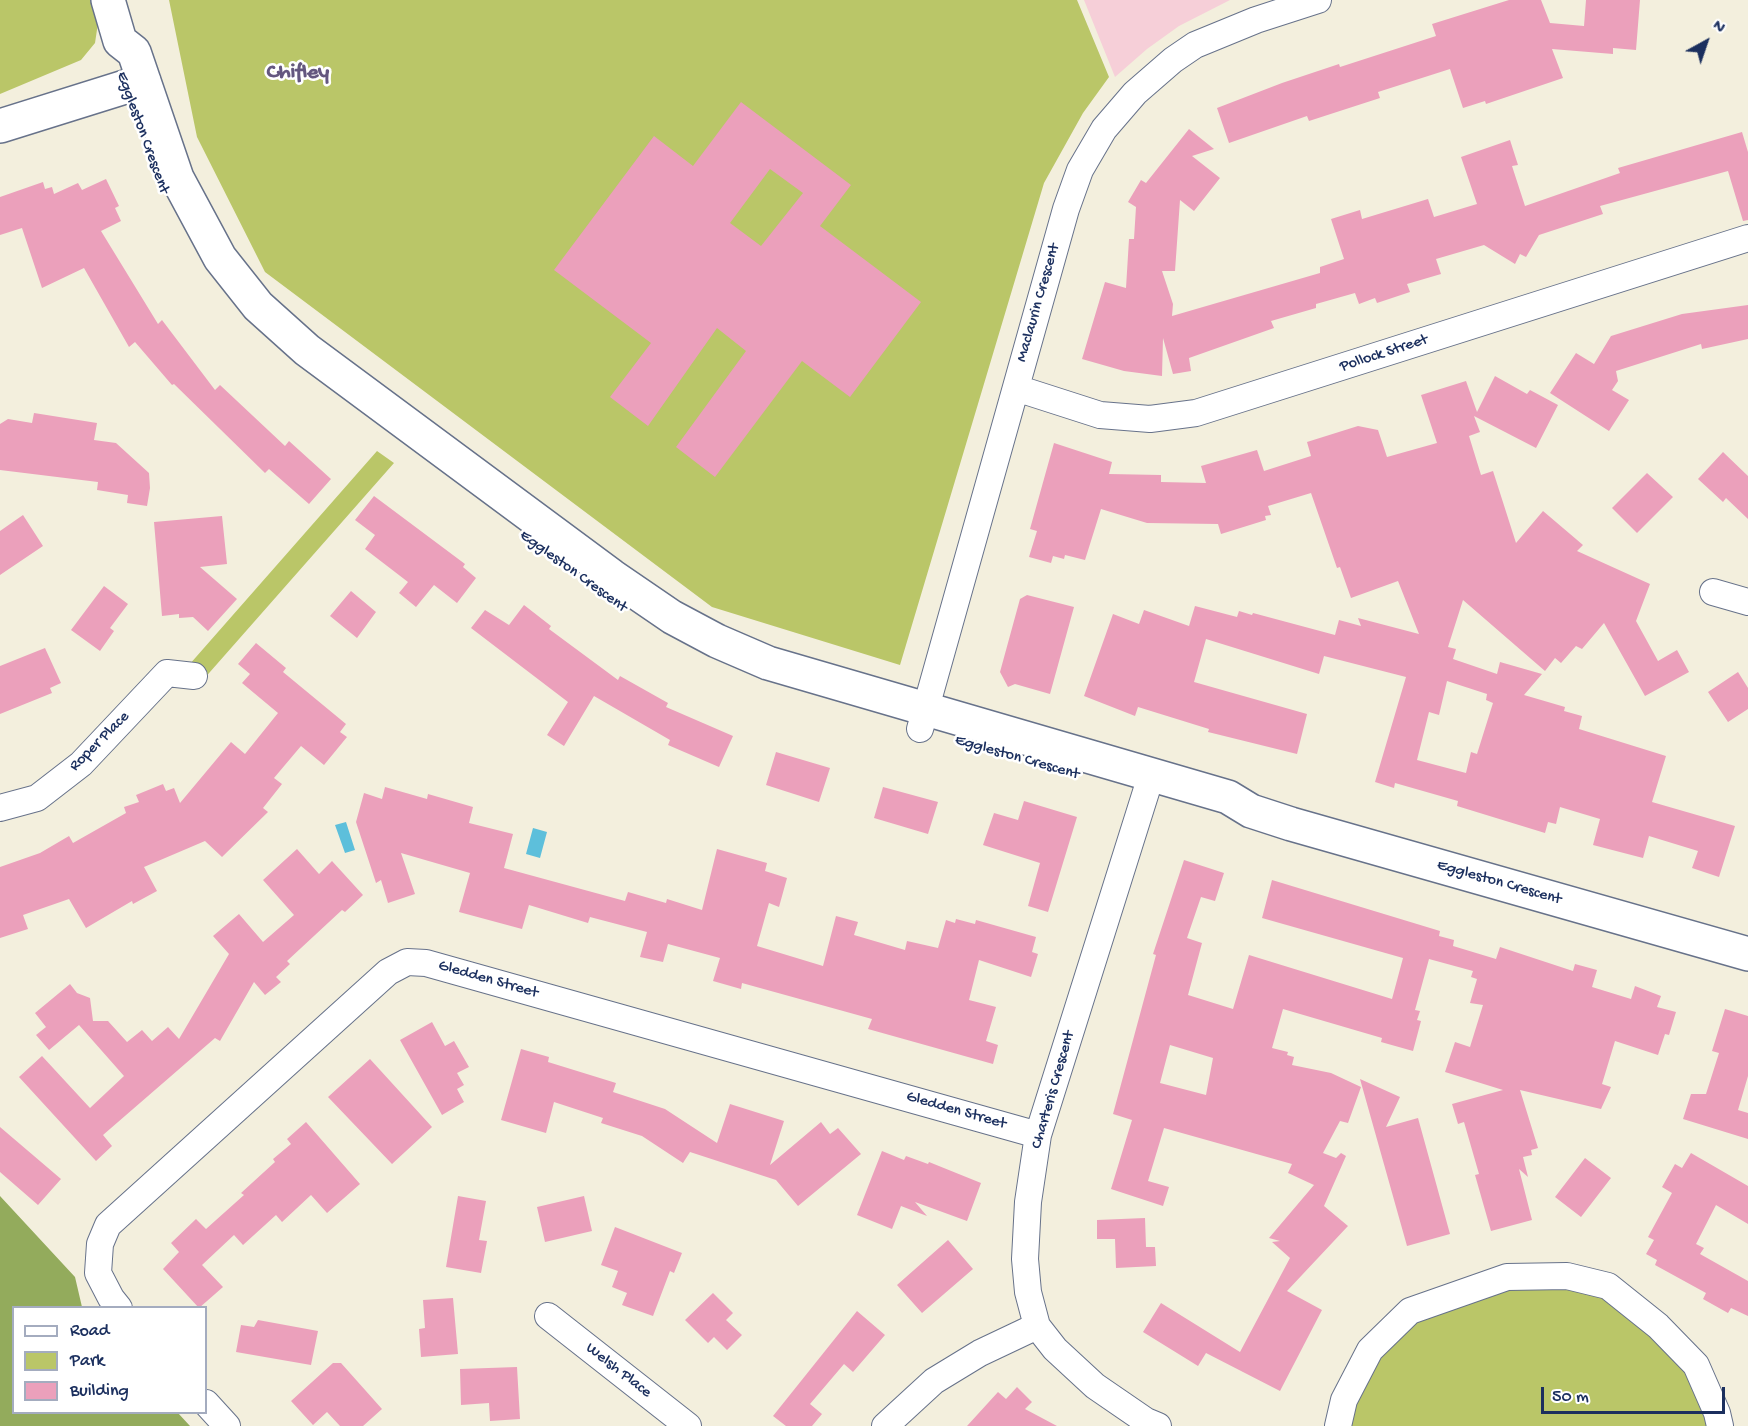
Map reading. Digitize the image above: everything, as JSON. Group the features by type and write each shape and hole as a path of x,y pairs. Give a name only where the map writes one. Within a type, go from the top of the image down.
{"street":[{"name":"Eggleston Crescent","path":"108,0 129,69 177,178 220,258 258,306 307,350 612,576 672,617 717,641 768,663 923,719 1148,786 1228,797 1251,811 1748,954"},
{"name":"Maclaurin Crescent","path":"923,719 1066,208 1080,170 1104,129 1135,93 1195,45 1256,20 1318,0"},
{"path":"0,109 129,69"},
{"path":"0,126 129,69"},
{"name":"Pollock Street","path":"1016,388 1100,415 1150,419 1196,413 1748,238"},
{"path":"1713,592 1748,602"},
{"name":"Roper Place","path":"0,808 37,798 81,764 167,673 194,676"},
{"name":"Charteris Crescent","path":"1148,786 1038,1136 1028,1202 1025,1259 1028,1292 1037,1326 1055,1349 1095,1386 1158,1426"},
{"name":"Gledden Street","path":"117,1306 98,1273 100,1244 108,1225 388,972 407,962 426,963 1038,1136"},
{"path":"1338,1426 1344,1400 1370,1350 1410,1311 1507,1277 1567,1276 1608,1286 1658,1326 1696,1365 1717,1413 1720,1426"},
{"name":"Welsh Place","path":"548,1316 688,1426"},
{"path":"885,1426 934,1381 980,1353 1037,1326"},
{"path":"207,1404 227,1426"}],"shaded area":[{"path":"1084,0 1230,0 1179,26 1147,49 1115,77"}],"green space":[{"path":"0,0 90,0 98,23 95,43 81,60 0,94"},
{"path":"169,0 1077,0 1109,77 1083,113 1044,183 900,665 712,607 265,272 197,137"},
{"path":"377,451 394,463 195,689 194,676 189,665"},
{"path":"0,1196 75,1277 82,1306 12,1306 12,1414 179,1414 190,1426 0,1426"},
{"path":"1567,1276 1658,1326 1720,1426 1338,1426 1344,1400 1410,1311"}],"water":[{"path":"346,822 355,850 345,853 335,825"},
{"path":"533,828 547,832 540,858 526,854"}],"building":[{"path":"1509,0 1541,0 1550,23 1584,26 1586,0 1640,0 1636,50 1613,48 1613,54 1552,49 1563,78 1486,104 1485,101 1463,108 1450,69 1378,92 1380,98 1309,121 1307,116 1229,143 1217,108 1339,64 1340,67 1436,36 1432,24"},
{"path":"741,102 851,185 820,226 921,302 850,397 802,361 715,477 676,447 746,351 717,328 648,426 610,397 651,343 554,270 654,136 693,166","holes":["770,169 803,193 761,246 730,223"]},
{"path":"1189,129 1214,149 1192,156 1220,178 1194,211 1180,200 1175,271 1162,271 1173,304 1172,316 1320,273 1320,267 1344,259 1331,219 1360,210 1362,219 1428,199 1434,217 1477,204 1461,157 1510,140 1518,165 1512,166 1525,206 1620,173 1618,168 1742,132 1748,152 1748,220 1743,221 1728,171 1600,206 1603,214 1539,235 1526,257 1520,254 1515,264 1484,245 1436,259 1441,274 1407,284 1410,292 1377,303 1375,298 1359,304 1355,293 1316,304 1316,308 1271,321 1274,328 1189,358 1191,371 1173,374 1163,338 1162,376 1124,371 1082,359 1105,282 1126,288 1129,239 1134,239 1136,207 1128,202 1141,180 1146,183"},
{"path":"106,179 119,206 115,208 121,221 101,231 158,324 162,320 215,390 220,385 285,446 289,441 331,479 309,504 269,469 265,473 174,384 172,385 135,342 129,347 84,268 42,288 22,228 0,235 0,197 43,182 45,189 52,187 54,194 78,183 82,190"},
{"path":"1748,305 1748,339 1702,349 1701,344 1616,371 1618,381 1612,390 1629,400 1609,431 1550,393 1576,353 1594,364 1611,336 1682,314"},
{"path":"1495,376 1527,394 1530,390 1558,405 1536,448 1474,416 1480,432 1469,436 1481,475 1493,471 1516,543 1543,511 1583,545 1577,551 1650,584 1636,621 1658,661 1677,650 1689,672 1645,696 1604,623 1582,649 1576,646 1561,663 1555,658 1545,671 1463,600 1448,647 1456,649 1453,659 1497,674 1500,662 1542,674 1524,695 1565,707 1564,711 1582,716 1579,729 1666,756 1652,802 1735,826 1719,877 1692,868 1698,851 1649,836 1643,858 1593,845 1600,819 1560,807 1556,824 1548,822 1545,833 1457,806 1458,801 1395,783 1394,788 1375,782 1406,677 1324,656 1319,674 1206,639 1194,682 1307,714 1297,754 1208,732 1209,729 1138,707 1135,716 1084,696 1113,614 1139,624 1144,610 1189,626 1195,606 1237,617 1239,611 1252,615 1253,613 1335,635 1339,620 1361,626 1358,618 1419,634 1398,581 1351,598 1340,567 1337,568 1311,493 1268,506 1271,515 1265,516 1266,520 1221,534 1218,524 1147,523 1101,509 1085,560 1065,555 1064,559 1053,556 1051,563 1029,557 1037,531 1030,529 1054,443 1112,462 1109,474 1161,475 1161,482 1206,483 1201,466 1257,450 1264,471 1311,456 1307,442 1358,426 1378,430 1387,457 1437,443 1421,395 1466,381 1477,412","holes":["1447,681 1487,694 1486,700 1493,703 1477,754 1471,752 1466,773 1417,760 1429,712 1439,715"]},
{"path":"34,413 97,423 94,440 116,443 149,473 150,488 147,506 127,503 128,495 97,490 98,482 0,470 0,424 8,419 32,423"},
{"path":"1723,452 1748,476 1748,519 1726,498 1723,502 1698,479"},
{"path":"1647,473 1673,497 1637,533 1612,508"},
{"path":"374,496 465,564 463,567 476,578 457,603 434,585 416,607 399,593 408,582 365,549 375,535 355,520"},
{"path":"23,515 43,546 0,575 0,531"},
{"path":"222,516 227,564 200,567 237,599 208,631 193,617 179,618 179,614 162,616 154,522"},
{"path":"104,586 128,604 110,628 114,631 100,651 71,630"},
{"path":"351,591 376,612 357,638 330,616"},
{"path":"1027,595 1074,607 1050,694 1015,684 1008,687 1000,672 1020,599"},
{"path":"524,605 551,626 549,629 618,680 620,676 668,703 666,707 733,736 719,767 668,745 670,740 594,696 564,746 547,735 568,702 471,628 485,610 509,625"},
{"path":"256,643 286,668 283,672 346,724 340,732 347,737 324,765 301,746 274,778 282,784 263,808 268,812 222,857 205,841 144,867 157,891 133,904 132,901 86,928 69,899 23,915 28,929 0,938 0,867 40,853 69,836 73,843 126,813 124,807 139,802 136,795 163,784 166,791 174,788 180,803 231,742 245,754 278,713 242,683 250,674 238,664"},
{"path":"45,648 61,683 50,688 52,693 0,714 0,666"},
{"path":"1738,672 1748,688 1748,709 1728,722 1708,692"},
{"path":"776,752 830,768 819,802 766,785"},
{"path":"385,787 427,799 428,794 473,807 469,823 513,834 504,868 625,901 628,892 666,903 667,899 702,910 717,849 767,863 765,871 787,878 779,907 769,903 757,946 823,966 836,916 858,922 854,935 905,950 907,941 938,948 946,920 955,923 956,919 975,924 976,920 1036,937 1032,952 1038,954 1031,977 979,960 969,1000 996,1007 986,1041 998,1045 993,1064 868,1029 872,1019 742,983 741,989 713,981 720,958 668,944 663,962 640,957 647,932 590,917 588,923 529,905 522,929 459,912 470,873 401,853 415,894 388,903 381,880 376,883 356,822 364,793 382,799"},
{"path":"883,787 938,802 928,834 874,818"},
{"path":"1024,801 1077,817 1048,912 1028,906 1040,863 983,845 994,813 1018,820"},
{"path":"297,849 319,874 332,861 363,895 345,912 342,910 287,961 290,964 276,977 281,982 265,995 254,982 220,1041 215,1038 103,1135 112,1146 96,1161 19,1077 42,1056 90,1108 124,1076 79,1025 49,1050 36,1035 46,1027 35,1013 70,984 77,993 90,998 93,1021 108,1021 127,1042 142,1030 152,1041 168,1027 179,1039 229,954 213,936 239,914 263,942 294,915 263,880"},
{"path":"1184,860 1224,873 1215,901 1201,897 1187,938 1202,943 1188,995 1233,1009 1249,955 1392,999 1403,958 1262,918 1272,880 1440,931 1439,936 1454,940 1453,946 1496,959 1500,947 1573,971 1575,964 1597,970 1592,987 1631,999 1635,986 1661,996 1657,1007 1676,1012 1669,1035 1665,1034 1658,1055 1615,1041 1602,1084 1611,1087 1601,1109 1520,1090 1538,1148 1531,1150 1532,1155 1523,1157 1528,1177 1519,1169 1532,1220 1491,1231 1475,1175 1479,1174 1464,1122 1458,1124 1452,1104 1503,1090 1445,1072 1455,1042 1470,1047 1483,1005 1470,1003 1477,979 1471,977 1473,971 1429,959 1415,1010 1420,1011 1417,1020 1421,1021 1413,1051 1381,1042 1382,1038 1283,1009 1272,1048 1288,1052 1287,1055 1294,1057 1292,1065 1331,1073 1361,1087 1348,1123 1340,1121 1323,1153 1336,1158 1341,1153 1346,1156 1324,1206 1348,1226 1287,1291 1322,1310 1280,1391 1206,1353 1198,1366 1143,1332 1161,1303 1240,1352 1290,1258 1272,1242 1280,1241 1269,1238 1314,1185 1288,1173 1292,1164 1164,1128 1148,1181 1169,1187 1163,1206 1111,1189 1132,1120 1113,1114 1156,955 1153,954","holes":["1170,1045 1213,1058 1206,1095 1160,1083"]},
{"path":"1725,1009 1748,1016 1748,1076 1738,1110 1748,1113 1748,1139 1683,1119 1691,1094 1706,1094 1719,1053 1712,1051"},
{"path":"432,1022 445,1046 454,1041 469,1067 457,1073 464,1085 457,1089 464,1102 442,1115 400,1040"},
{"path":"521,1049 549,1057 548,1062 616,1083 613,1092 665,1109 717,1143 730,1104 784,1121 770,1165 821,1122 830,1134 838,1128 861,1154 798,1206 776,1180 690,1152 683,1163 642,1136 601,1123 603,1118 554,1102 546,1133 501,1120"},
{"path":"370,1059 432,1127 392,1164 328,1097"},
{"path":"1360,1079 1400,1097 1386,1127 1418,1118 1450,1234 1407,1246"},
{"path":"306,1122 360,1184 327,1213 311,1195 282,1222 276,1215 243,1245 234,1235 202,1265 223,1287 201,1306 197,1306 163,1269 179,1252 171,1243 196,1219 206,1229 244,1195 241,1193 275,1162 273,1159 291,1144 287,1139"},
{"path":"0,1127 61,1179 38,1205 0,1172"},
{"path":"882,1151 904,1160 906,1156 928,1164 929,1162 981,1183 967,1221 915,1202 927,1216 901,1206 892,1229 857,1215"},
{"path":"1691,1153 1748,1186 1748,1224 1716,1205 1696,1244 1704,1248 1700,1254 1748,1281 1748,1316 1731,1308 1728,1313 1703,1299 1706,1293 1655,1265 1657,1260 1646,1254 1654,1240 1648,1237 1672,1193 1662,1187 1675,1164 1682,1168"},
{"path":"1585,1158 1611,1178 1581,1217 1555,1197"},
{"path":"458,1196 486,1201 479,1240 487,1241 481,1273 446,1267"},
{"path":"584,1196 592,1231 545,1242 537,1207"},
{"path":"1145,1218 1146,1247 1155,1247 1156,1266 1116,1268 1115,1239 1097,1239 1097,1220"},
{"path":"615,1227 682,1253 674,1273 670,1271 653,1316 622,1305 627,1293 612,1287 618,1271 601,1265"},
{"path":"948,1240 973,1269 922,1313 897,1285"},
{"path":"713,1293 733,1313 726,1320 742,1335 727,1350 714,1337 708,1343 685,1320"},
{"path":"453,1298 458,1354 421,1357 419,1329 425,1328 423,1300"},
{"path":"857,1311 885,1335 853,1372 844,1364 810,1404 822,1414 812,1426 786,1426 773,1416"},
{"path":"258,1320 318,1331 311,1365 236,1352 241,1325 254,1327"},
{"path":"333,1363 341,1363 382,1409 363,1426 340,1426 327,1412 313,1425 291,1401"},
{"path":"517,1367 520,1419 490,1421 489,1403 461,1405 460,1369"},
{"path":"1017,1387 1032,1402 1025,1409 1057,1426 967,1426 998,1392 1006,1399"}],"district":[{"name":"Chifley","path":"298,74"}]}
